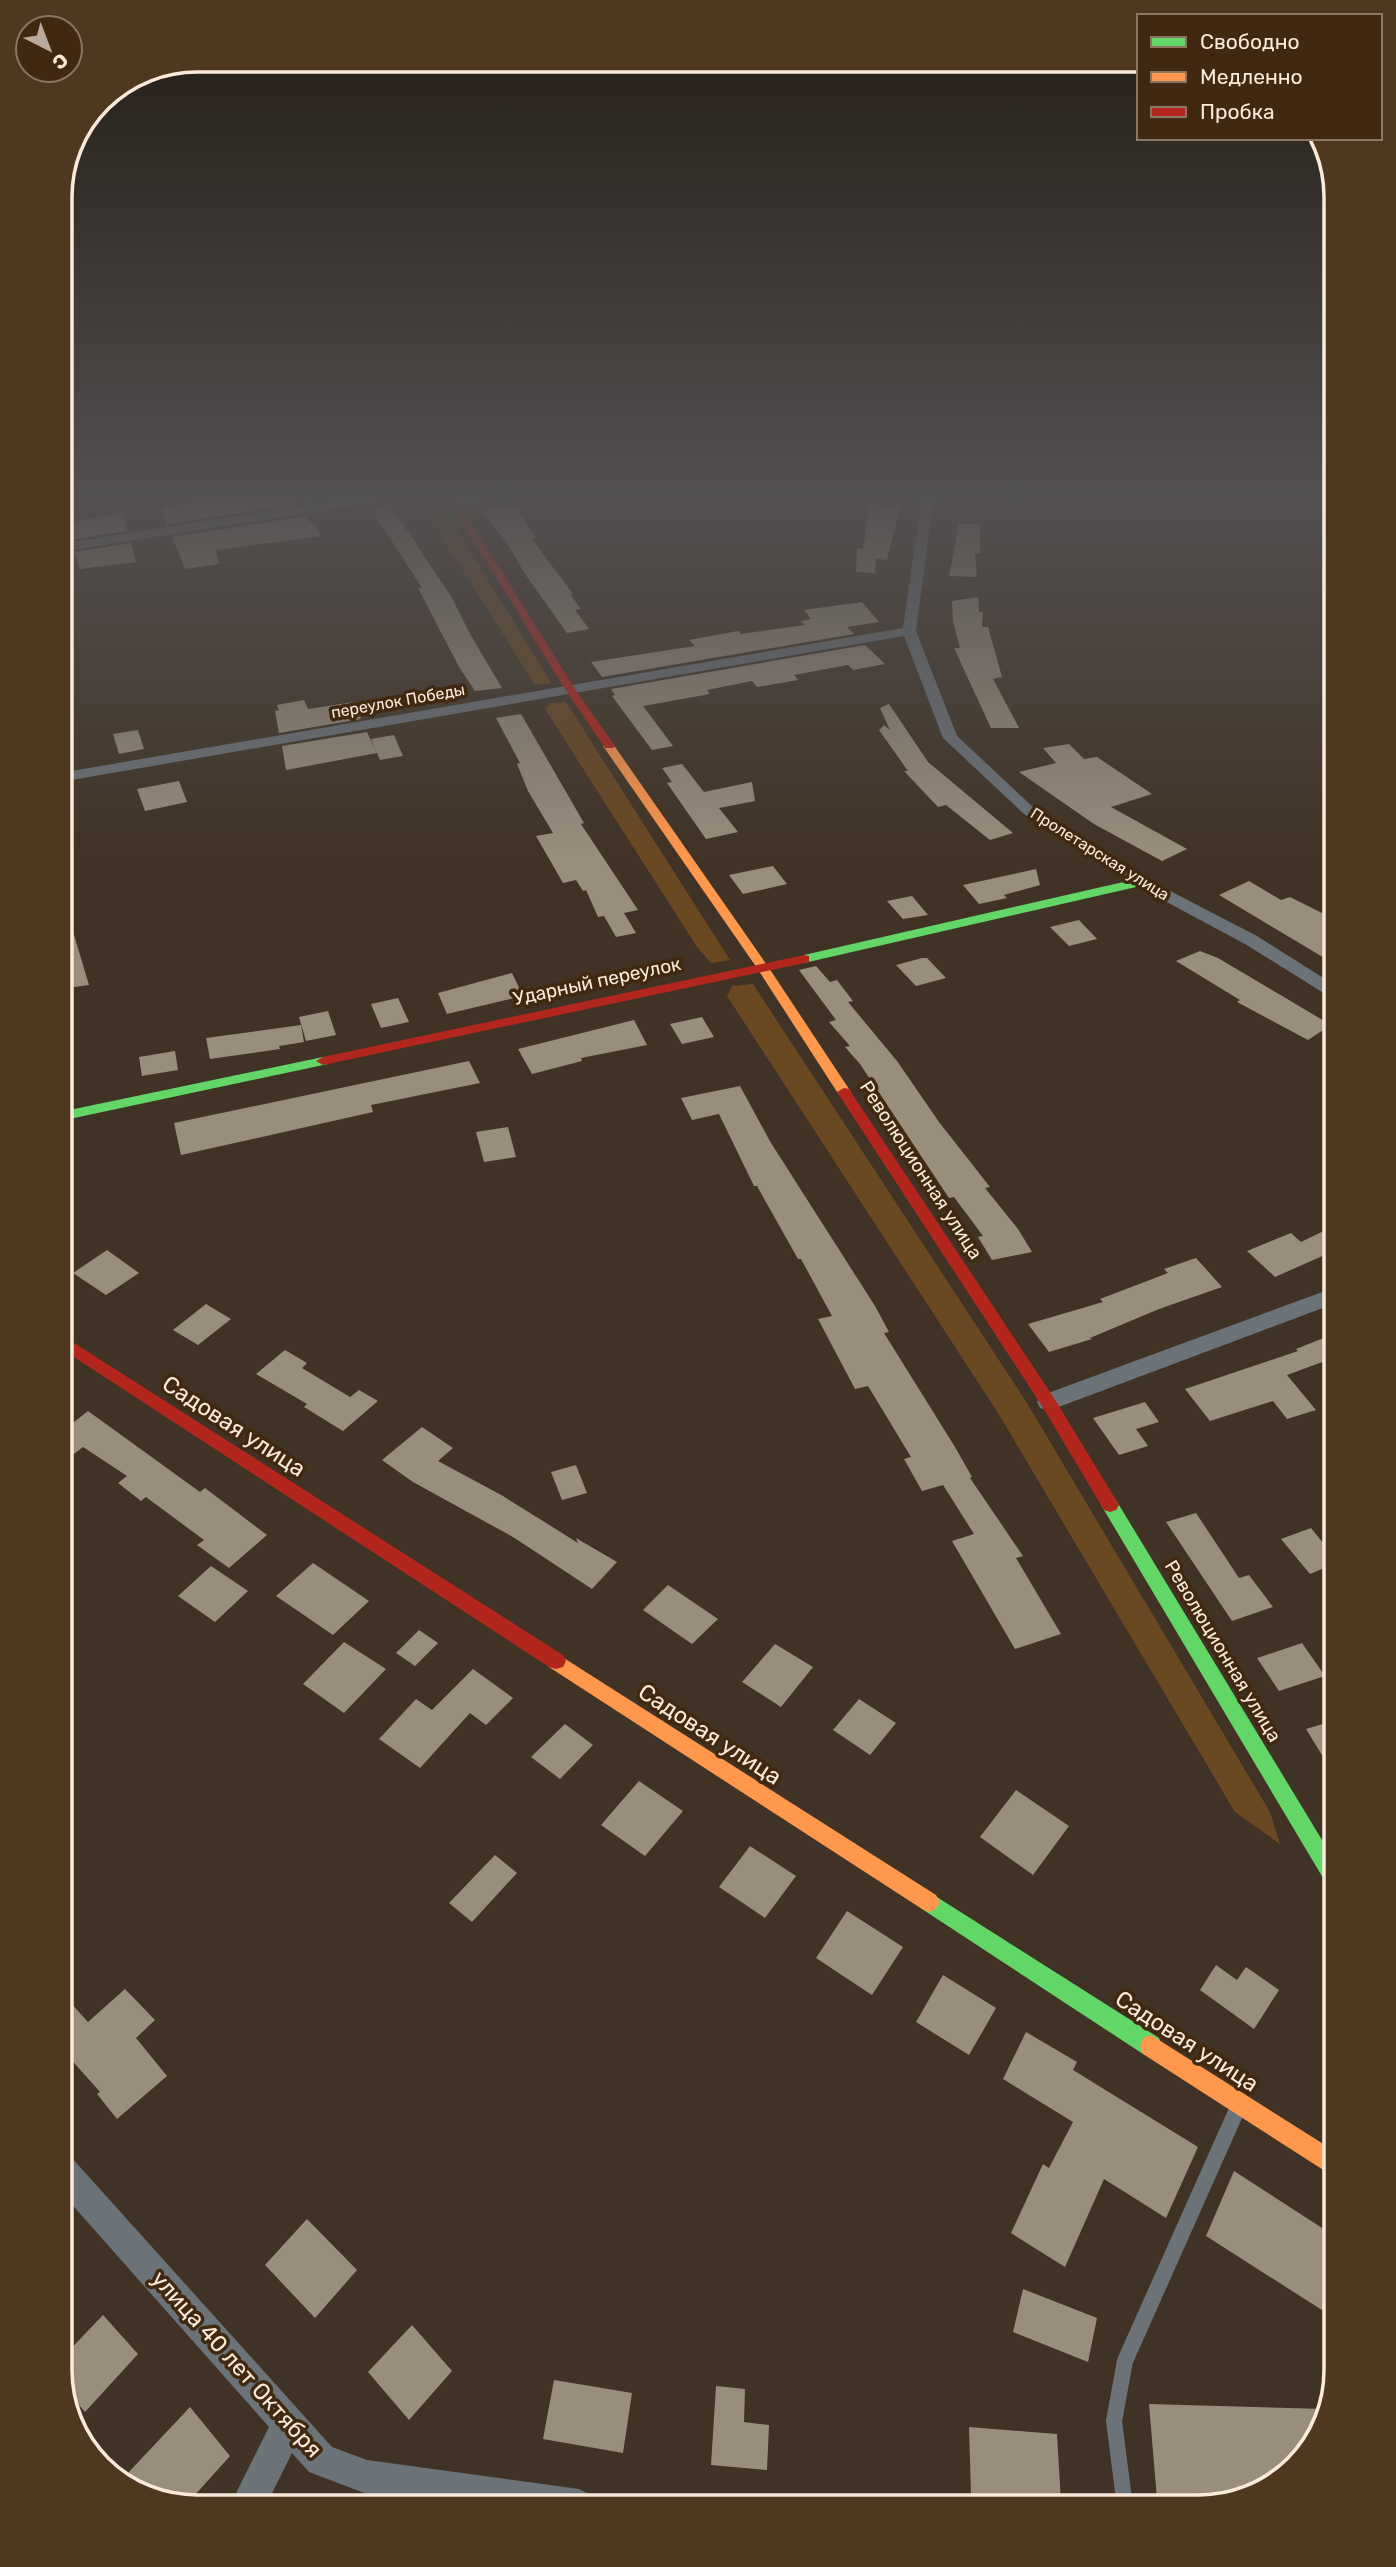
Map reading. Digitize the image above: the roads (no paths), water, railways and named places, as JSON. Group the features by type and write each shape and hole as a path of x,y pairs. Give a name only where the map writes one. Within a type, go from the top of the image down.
{"street":[{"name":"Революционная улица","path":"524,615 570,689 763,968 1048,1402 1324,1861"},
{"name":"Пролетарская улица","path":"911,615 909,631 950,738 1029,811 1141,882 1251,940 1324,986"},
{"name":"переулок Победы","path":"72,776 909,631"},
{"name":"Ударный переулок","path":"72,1114 763,968 1141,882"},
{"path":"1048,1402 1324,1299"},
{"name":"Садовая улица","path":"72,1348 1324,2157"},
{"name":"улица 40 лет Октября","path":"72,2181 321,2460 367,2477 494,2495"},
{"path":"253,2495 289,2423"}],"lane":[{"path":"1123,2495 1114,2421 1125,2361 1240,2103"}]}
